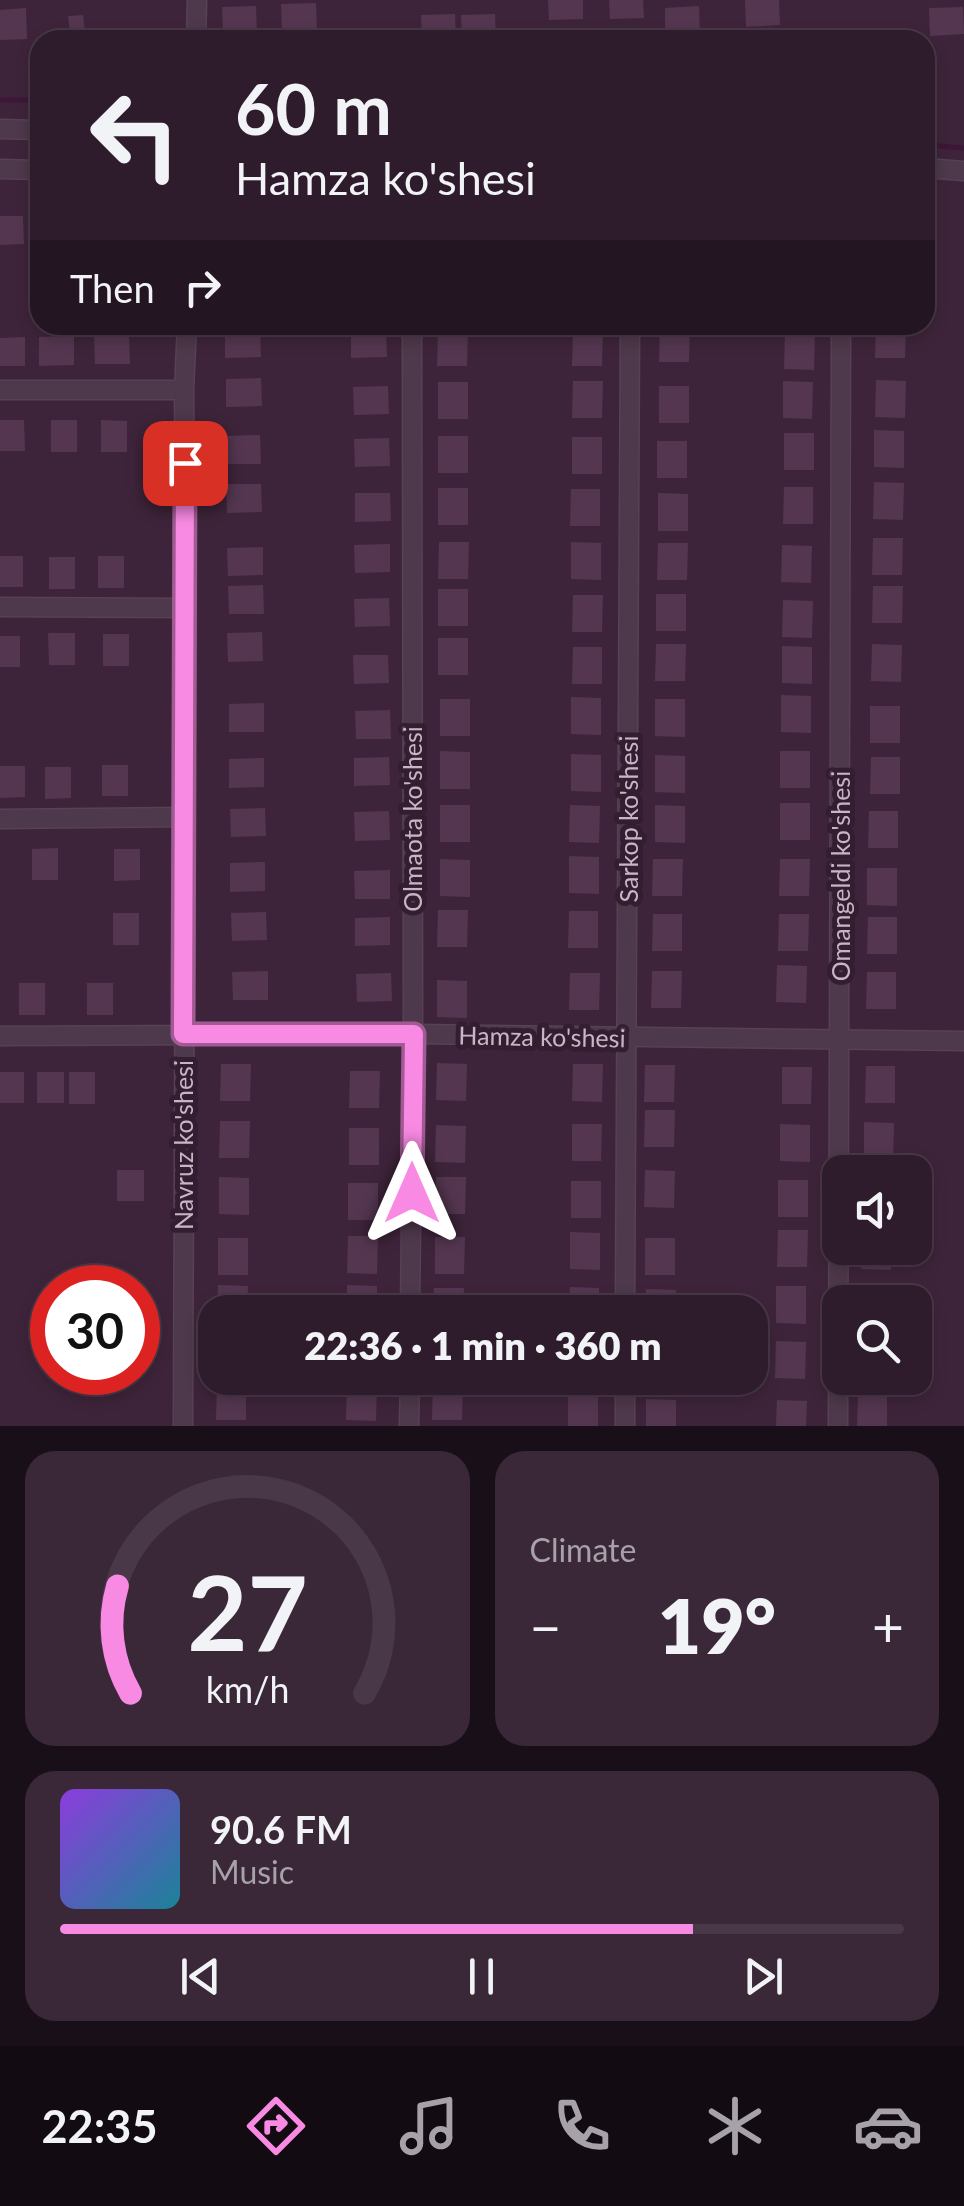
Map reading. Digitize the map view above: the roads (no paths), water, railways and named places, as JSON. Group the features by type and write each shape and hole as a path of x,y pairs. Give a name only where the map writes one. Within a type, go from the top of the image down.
{"street":[{"path":"196,30 197,0"},
{"path":"0,129 30,130"},
{"path":"0,169 30,170"},
{"path":"935,169 964,171"},
{"name":"Navruz ko'shesi","path":"182,1426 187,335"},
{"name":"Olmaota ko'shesi","path":"410,1295 414,1034 412,335"},
{"name":"Sarkop ko'shesi","path":"626,1295 630,335"},
{"name":"Omangeldi ko'shesi","path":"838,1426 840,335"},
{"path":"0,390 184,390"},
{"path":"0,607 186,608"},
{"path":"0,819 184,817"},
{"name":"Hamza ko'shesi","path":"0,1036 414,1034 964,1041"},
{"path":"409,1426 410,1395"},
{"path":"625,1395 625,1426"}],"waterway":[{"path":"0,100 30,100"},
{"path":"935,146 964,148"}]}
